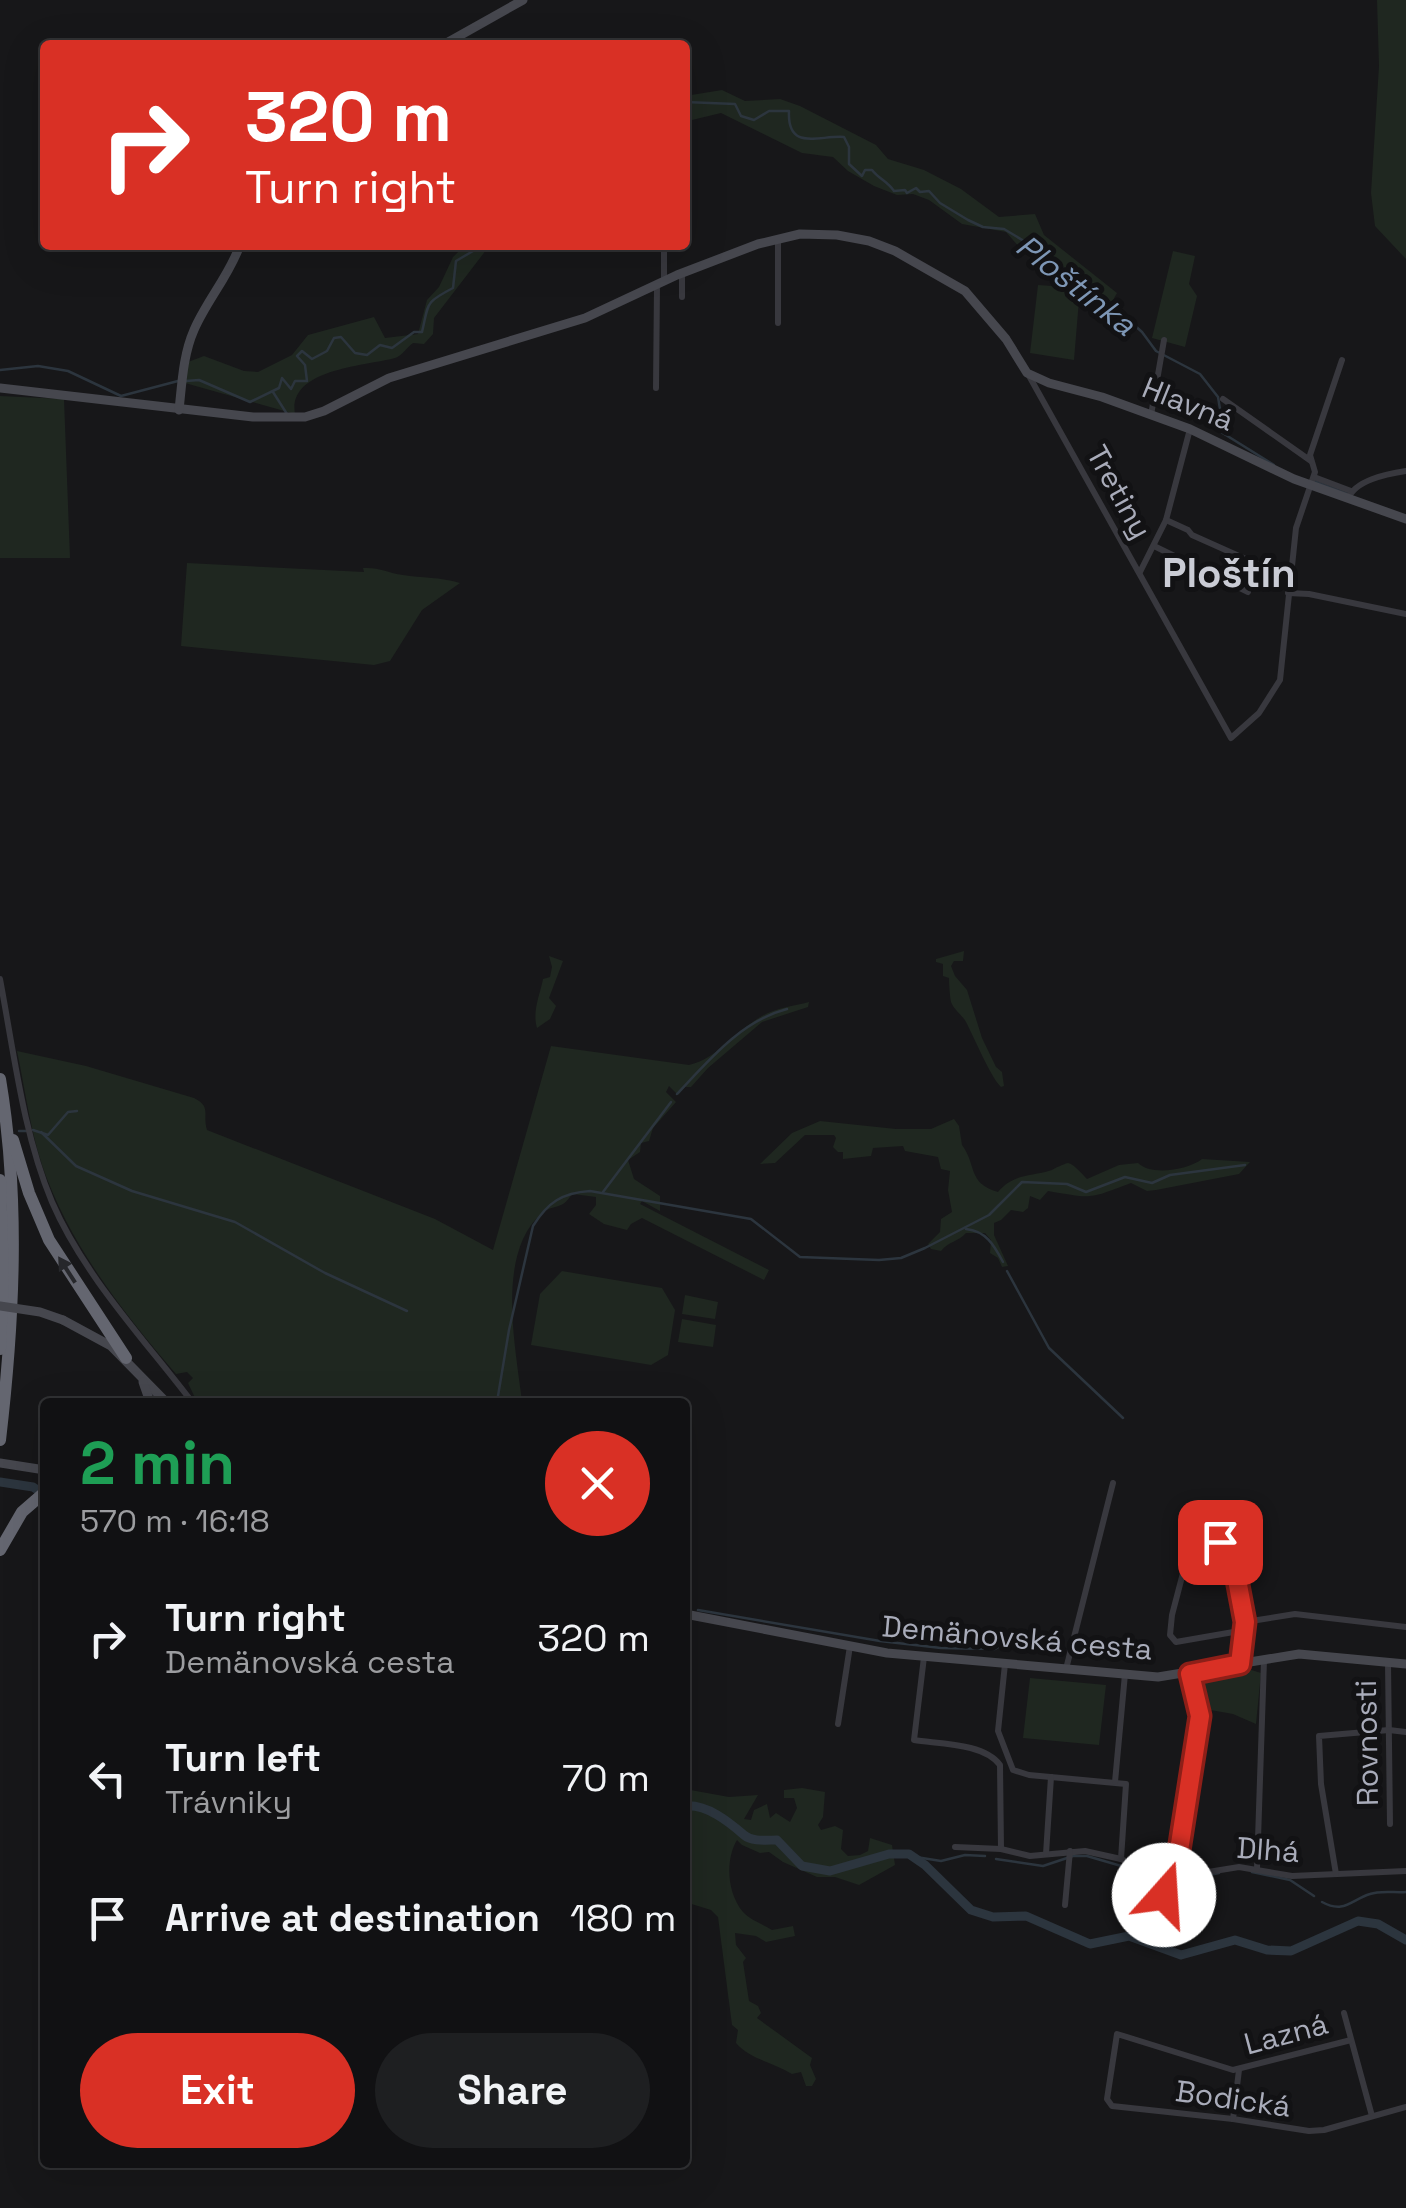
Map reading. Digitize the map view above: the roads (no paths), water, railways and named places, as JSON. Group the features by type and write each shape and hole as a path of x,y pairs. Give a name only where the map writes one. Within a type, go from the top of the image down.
{"highway":[{"path":"0,1079 6,1118 13,1276 0,1440"},
{"path":"6,1118 29,1193 49,1240 126,1358"},
{"path":"0,1180 4,1275 0,1349"},
{"path":"0,1550 22,1512 40,1496"}],"street":[{"path":"451,40 523,0"},
{"path":"0,388 264,418 311,416 376,382 558,328 682,273 800,234 869,241 910,258 969,294 1027,373"},
{"path":"778,239 778,322"},
{"path":"179,410 193,332 238,250"},
{"path":"656,388 663,250"},
{"path":"682,273 682,296"},
{"path":"1151,415 1164,340"},
{"path":"1342,360 1311,452 1314,483 1296,528 1288,593 1406,614"},
{"name":"Hlavná","path":"1027,373 1190,429 1406,519"},
{"name":"Tretiny","path":"1027,373 1231,738 1259,713 1280,680 1288,593"},
{"path":"1222,399 1312,462"},
{"path":"1139,574 1166,520 1190,429"},
{"path":"1349,495 1388,474 1406,472"},
{"path":"1166,520 1188,530 1192,536 1288,578"},
{"path":"1154,546 1248,592"},
{"path":"0,979 33,1146 52,1201 83,1259 189,1398"},
{"path":"0,1306 40,1312 111,1346 162,1398"},
{"path":"140,1375 149,1398"},
{"path":"0,1463 40,1469"},
{"path":"1066,1669 1113,1482"},
{"path":"1199,1512 1172,1616 1171,1637 1176,1642 1295,1614 1406,1627"},
{"path":"1194,1533 1231,1548 1245,1626 1240,1664"},
{"name":"Demänovská cesta","path":"690,1615 924,1657 1158,1677 1303,1654 1406,1664"},
{"path":"838,1724 850,1646"},
{"path":"924,1657 914,1740 993,1756 1000,1765 1000,1849"},
{"path":"1256,1869 1264,1659"},
{"name":"Rovnosti","path":"1388,1662 1390,1824"},
{"path":"1005,1664 998,1730 1010,1764 1016,1773 1126,1786 1121,1859"},
{"path":"1115,1782 1125,1674"},
{"path":"1166,1920 1162,1903 1170,1883 1200,1716 1190,1674"},
{"path":"1336,1874 1321,1784 1320,1736 1406,1732"},
{"path":"1000,1765 1010,1764"},
{"path":"1046,1854 1051,1777"},
{"path":"956,1847 1069,1856 1086,1851 1121,1859 1170,1883"},
{"path":"1064,1905 1069,1856"},
{"name":"Dlhá","path":"1170,1883 1234,1867 1292,1876 1406,1871"},
{"path":"1344,2013 1372,2116"},
{"name":"Lazná","path":"1111,2105 1107,2098 1117,2034 1229,2070 1352,2040"},
{"path":"1233,2119 1238,2070"},
{"name":"Bodická","path":"1111,2105 1309,2132 1404,2105"}],"waterway":[{"name":"Ploštínka","path":"690,102 735,104 741,116 754,120 769,111 789,111 793,132 799,137 844,137 849,147 849,164 862,176 865,170 872,170 894,191 929,191 940,203 968,220 983,227 1004,229 1034,247 1111,304 1142,332 1156,351 1200,374 1218,397 1221,415 1217,427 1221,432 1274,465"},
{"name":"Ploštínka","path":"186,381 199,380 250,402 279,388 282,378 291,389 295,381 307,381 305,365 297,356 302,351 312,359 327,351 334,338 341,337 355,353 367,355 380,345 392,348 414,332 422,332 429,305 453,288 456,261 473,250"},
{"name":"Ploštínka","path":"0,370 38,366 68,371 121,396 178,381"},
{"path":"273,392 287,414"},
{"name":"Ploštínka","path":"1314,481 1348,494"},
{"path":"677,1094 740,1032 787,1009"},
{"path":"603,1192 671,1102"},
{"path":"33,1130 48,1135 68,1112 77,1111"},
{"path":"19,1131 26,1131"},
{"path":"41,1132 76,1166 132,1191 235,1222 325,1273 407,1311"},
{"path":"498,1398 533,1226 550,1205 571,1194 590,1191 751,1219 800,1257 879,1260 901,1258 989,1215 1022,1182 1067,1184 1086,1192 1125,1177 1152,1183 1170,1175 1245,1165"},
{"path":"966,1229 984,1236 1003,1262"},
{"path":"1007,1271 1049,1348 1123,1418"},
{"path":"0,1482 40,1492"},
{"path":"698,1610 941,1648 995,1649 1004,1644"},
{"path":"690,1806 709,1811 751,1839 777,1840 802,1866 830,1871 889,1854 909,1854 971,1910 993,1917 1026,1916 1090,1944 1129,1936 1181,1955 1235,1940 1267,1950 1291,1951 1358,1921 1378,1924 1406,1940"},
{"path":"916,1857 941,1861 965,1855 985,1856"},
{"path":"996,1859 1043,1866 1073,1856 1087,1856 1128,1868 1165,1887"},
{"path":"1252,1872 1290,1880 1314,1896"},
{"path":"1185,1880 1219,1873"},
{"path":"1322,1902 1336,1907 1374,1893 1406,1892"}],"district":[{"name":"Ploštín","path":"1229,573"}]}
